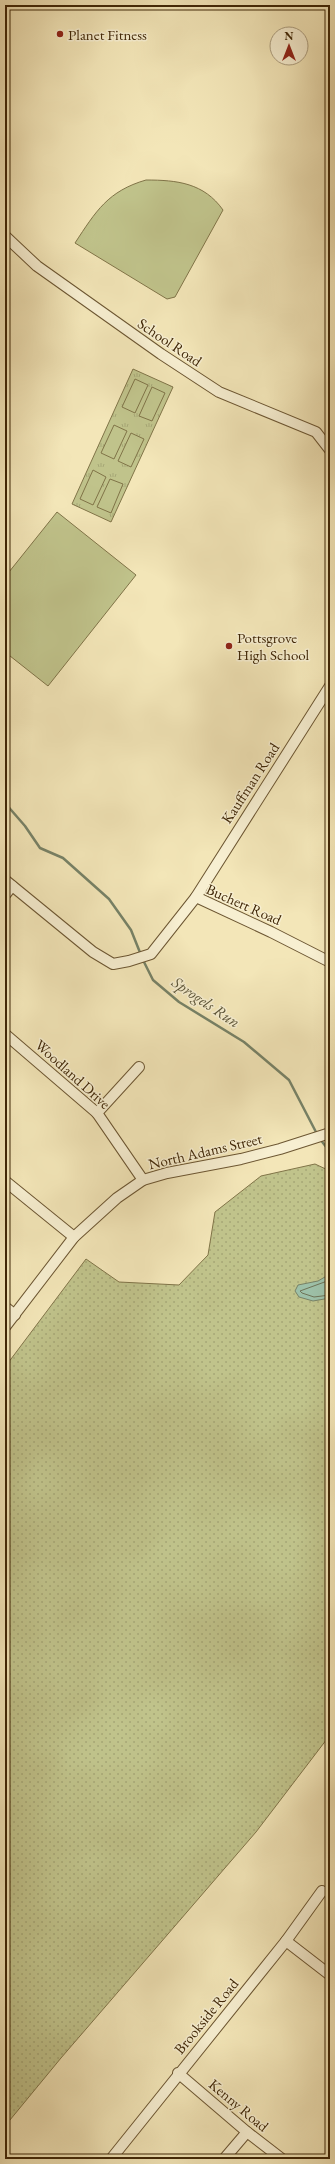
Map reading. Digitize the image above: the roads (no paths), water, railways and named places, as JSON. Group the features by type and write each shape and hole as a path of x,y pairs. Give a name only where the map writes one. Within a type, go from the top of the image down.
{"street":[{"name":"School Road","path":"5,236 37,266 161,354 218,392 316,432 330,450"},
{"name":"Kauffman Road","path":"196,897 330,686"},
{"name":"Buchert Road","path":"8,883 93,952 113,964 151,954 196,897 265,929 330,962"},
{"path":"5,895 8,883"},
{"name":"Woodland Drive","path":"5,1034 97,1113 143,1180"},
{"path":"97,1113 139,1067"},
{"name":"North Adams Street","path":"5,1326 74,1237 116,1198 143,1180 167,1172 241,1159 308,1141 328,1134"},
{"path":"5,1181 74,1237"},
{"path":"5,1307 14,1315"},
{"name":"Brookside Road","path":"110,2159 286,1941 322,1891"},
{"path":"286,1941 330,1975"},
{"name":"Kenny Road","path":"178,2073 247,2132 282,2159"},
{"path":"224,2159 247,2132"}],"water":[{"path":"330,1274 330,1298 313,1301 299,1297 295,1291 298,1285 318,1281"}],"waterway":[{"name":"Sprogels Run","path":"5,803 25,826 40,848 63,858 109,899 131,930 141,955"},
{"name":"Sprogels Run","path":"143,960 153,980 179,1002 244,1042 289,1080 317,1134"},
{"name":"Sprogels Run","path":"320,1139 330,1152"}],"place":[{"name":"Planet Fitness","path":"60,34"},
{"name":"Pottsgrove High School","path":"229,646"}]}
